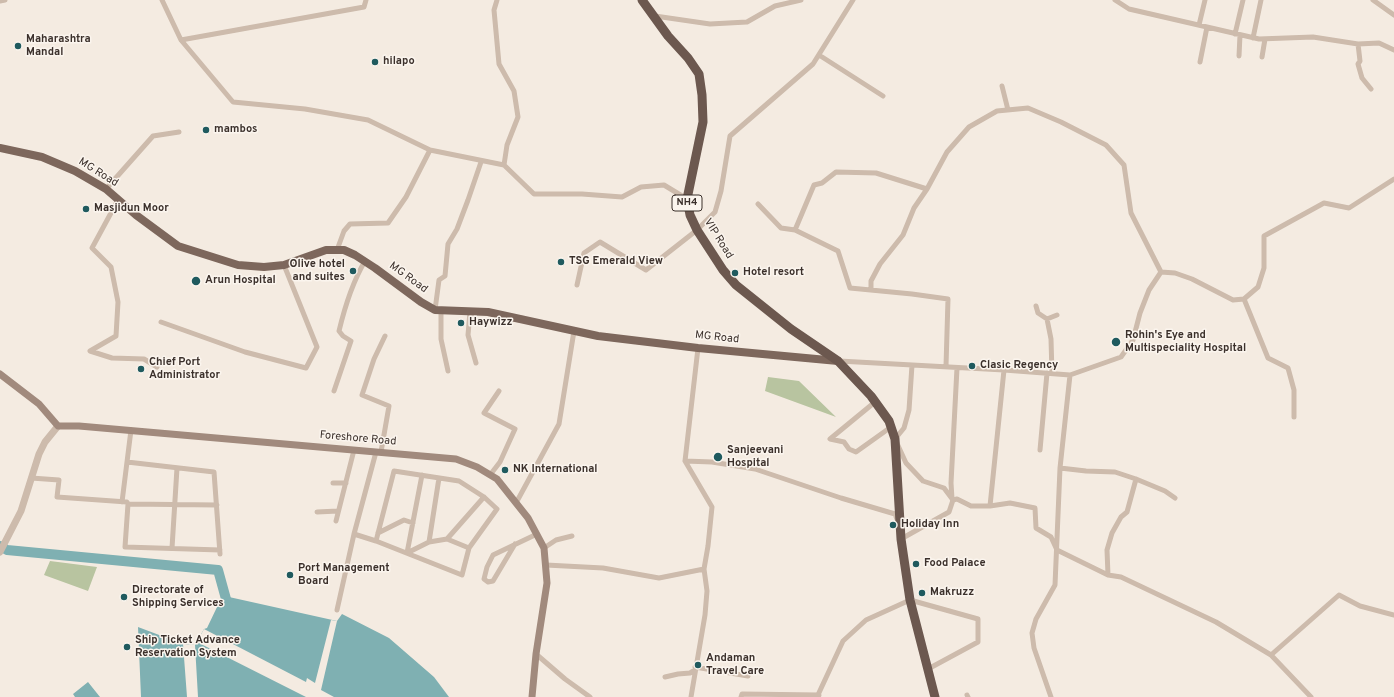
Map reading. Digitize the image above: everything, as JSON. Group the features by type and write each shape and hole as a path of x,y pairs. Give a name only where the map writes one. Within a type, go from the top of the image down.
{"highway":[{"name":"VIP Road","path":"642,0 668,36 688,58 699,74 702,95 703,122 686,199 690,215 697,230 723,270 736,285 791,329 838,361"},
{"name":"NH4","path":"838,361 875,402 889,421 895,439 901,538 910,600 935,697"}],"main road":[{"name":"MG Road","path":"0,148 42,157 75,171 106,189 136,215 178,246 238,265 264,267 284,265 326,250 344,250 365,261 421,302 438,310 488,312 598,336 698,348 838,361"},
{"path":"0,374 39,404 58,426"},
{"name":"Foreshore Road","path":"58,426 131,430 456,459 477,467 497,479 528,518 544,548 547,582 536,654 532,697"}],"street":[{"path":"0,1 5,0"},
{"path":"162,0 181,40 233,102 305,109 368,120 430,150 481,162 504,165 534,194 622,196 641,187 664,185 686,199"},
{"path":"181,40 364,7 366,0"},
{"path":"498,0 494,10 499,64 514,91 518,117 507,145 504,165"},
{"path":"655,16 710,24 747,22 775,6 800,0"},
{"path":"577,284 584,253 600,242 646,270 697,230 715,212 721,191 730,136 813,64 853,0"},
{"path":"1115,0 1129,9 1253,38 1313,37 1358,44 1379,44 1394,50"},
{"path":"1199,25 1205,0"},
{"path":"1239,56 1237,34 1242,0"},
{"path":"1253,38 1261,0"},
{"path":"1373,0 1394,15"},
{"path":"1200,62 1207,27"},
{"path":"1262,57 1265,39"},
{"path":"1358,44 1360,61 1358,64 1362,78 1371,89"},
{"path":"819,55 883,96"},
{"path":"1002,86 1008,110"},
{"path":"871,290 870,281 880,264 903,235 914,208 927,189 947,152 969,127 997,111 1028,108 1061,122 1106,145 1124,165 1131,213 1161,272"},
{"path":"106,189 153,136 180,132"},
{"path":"337,250 344,231 350,224 388,223 406,197 430,150"},
{"path":"448,371 441,339 438,310 439,280 445,276 448,244 460,222 481,162"},
{"path":"795,230 814,186 822,183 836,172 876,173 927,189"},
{"path":"1161,272 1175,273 1192,279 1233,300 1244,299 1258,287 1264,268 1264,236 1324,203 1349,208 1394,179"},
{"path":"118,200 92,248 111,267 118,302 116,336 90,351 112,358 144,360 157,366"},
{"path":"758,204 781,228 795,230 838,251 850,288 948,299 946,366"},
{"path":"334,391 351,341 343,336 339,331 350,291 356,276 365,261"},
{"path":"161,322 245,352 306,368 317,346 284,265"},
{"path":"838,361 946,366 1070,375 1121,357 1133,340 1146,296 1161,272"},
{"path":"1244,299 1268,358 1288,368 1294,390 1294,417"},
{"path":"1036,306 1038,313 1047,319 1051,339 1049,374 1040,450"},
{"path":"470,312 468,335 476,363"},
{"path":"1047,319 1057,315"},
{"path":"516,503 559,424 574,331"},
{"path":"337,610 354,534 378,452 389,406 362,395 374,359 385,336"},
{"path":"691,697 705,615 707,591 704,569 712,506 685,461 698,348"},
{"path":"912,365 909,410 904,428 895,439 906,463 923,481 944,488 953,500"},
{"path":"685,461 712,462 755,469 841,498 895,514 901,538 949,512 953,500 951,483 957,368"},
{"path":"990,506 1004,370"},
{"path":"1051,697 1034,648 1032,633 1036,619 1055,585 1060,468 1070,375"},
{"path":"490,475 500,462 515,429 484,413 499,391"},
{"path":"875,402 830,439 844,442 849,449 856,452 891,427"},
{"path":"0,552 21,511 38,454 45,442 58,426"},
{"path":"122,502 131,430"},
{"path":"336,521 354,450"},
{"path":"127,462 214,472 220,552 172,548 125,547 128,504"},
{"path":"172,548 177,468"},
{"path":"1060,468 1115,472 1165,491 1175,498"},
{"path":"354,534 376,541 462,575 469,548 497,509 484,497 459,481 394,471 376,541"},
{"path":"407,553 422,475"},
{"path":"31,478 59,480 57,497 127,502 128,504 217,505"},
{"path":"429,542 439,478"},
{"path":"1108,575 1107,550 1112,533 1121,517 1127,512 1136,479"},
{"path":"333,483 346,483"},
{"path":"447,539 484,497"},
{"path":"953,500 957,498 971,506 990,506 1010,503 1035,508 1036,528 1051,537 1057,550 1108,575 1121,577 1216,622 1271,655 1311,697"},
{"path":"317,512 338,511"},
{"path":"378,533 404,520 413,523"},
{"path":"515,544 493,581 488,582 484,579 486,567 493,555 515,544 537,534"},
{"path":"544,548 556,540 572,536"},
{"path":"407,553 429,542 447,539 469,548"},
{"path":"546,564 603,568 659,578 704,569"},
{"path":"1271,655 1339,595 1360,606 1394,615"},
{"path":"742,697 742,694 818,696 843,641 866,620 910,600 978,619 978,642 928,669"},
{"path":"536,654 565,679 590,697"},
{"path":"695,668 748,676"},
{"path":"665,677 678,674 690,674 695,668"}],"green space":[{"path":"768,377 799,381 836,417 765,391"},
{"path":"50,561 97,567 88,591 44,575"}],"water":[{"path":"229,597 337,621 342,614 389,638 434,677 449,697 141,697 138,627 183,644 195,645 204,629 207,628 218,605"},
{"path":"88,682 100,697 75,697 73,694"}],"pier":[{"path":"331,620 337,621 321,690 334,697 306,697 197,642 204,629 306,682 307,678 315,683"},
{"path":"183,644 195,645 198,697 187,697"}],"waterway":[{"path":"0,546 7,550 218,570 226,599"}],"place":[{"name":"Maharashtra Mandal","path":"18,46"},
{"name":"hilapo","path":"375,62"},
{"name":"mambos","path":"206,130"},
{"name":"Masjidun Moor","path":"86,209"},
{"name":"TSG Emerald View","path":"561,262"},
{"name":"Olive hotel and suites","path":"353,271"},
{"name":"Hotel resort","path":"735,273"},
{"name":"Arun Hospital","path":"196,281"},
{"name":"Haywizz","path":"461,323"},
{"name":"Rohin's Eye and Multispeciality Hospital","path":"1116,342"},
{"name":"Clasic Regency","path":"972,366"},
{"name":"Chief Port Administrator","path":"141,369"},
{"name":"Sanjeevani Hospital","path":"718,457"},
{"name":"NK International","path":"505,470"},
{"name":"Holiday Inn","path":"893,525"},
{"name":"Food Palace","path":"916,564"},
{"name":"Port Management Board","path":"290,575"},
{"name":"Makruzz","path":"922,593"},
{"name":"Directorate of Shipping Services","path":"124,597"},
{"name":"Ship Ticket Advance Reservation System","path":"127,647"},
{"name":"Andaman Travel Care","path":"698,665"}]}
